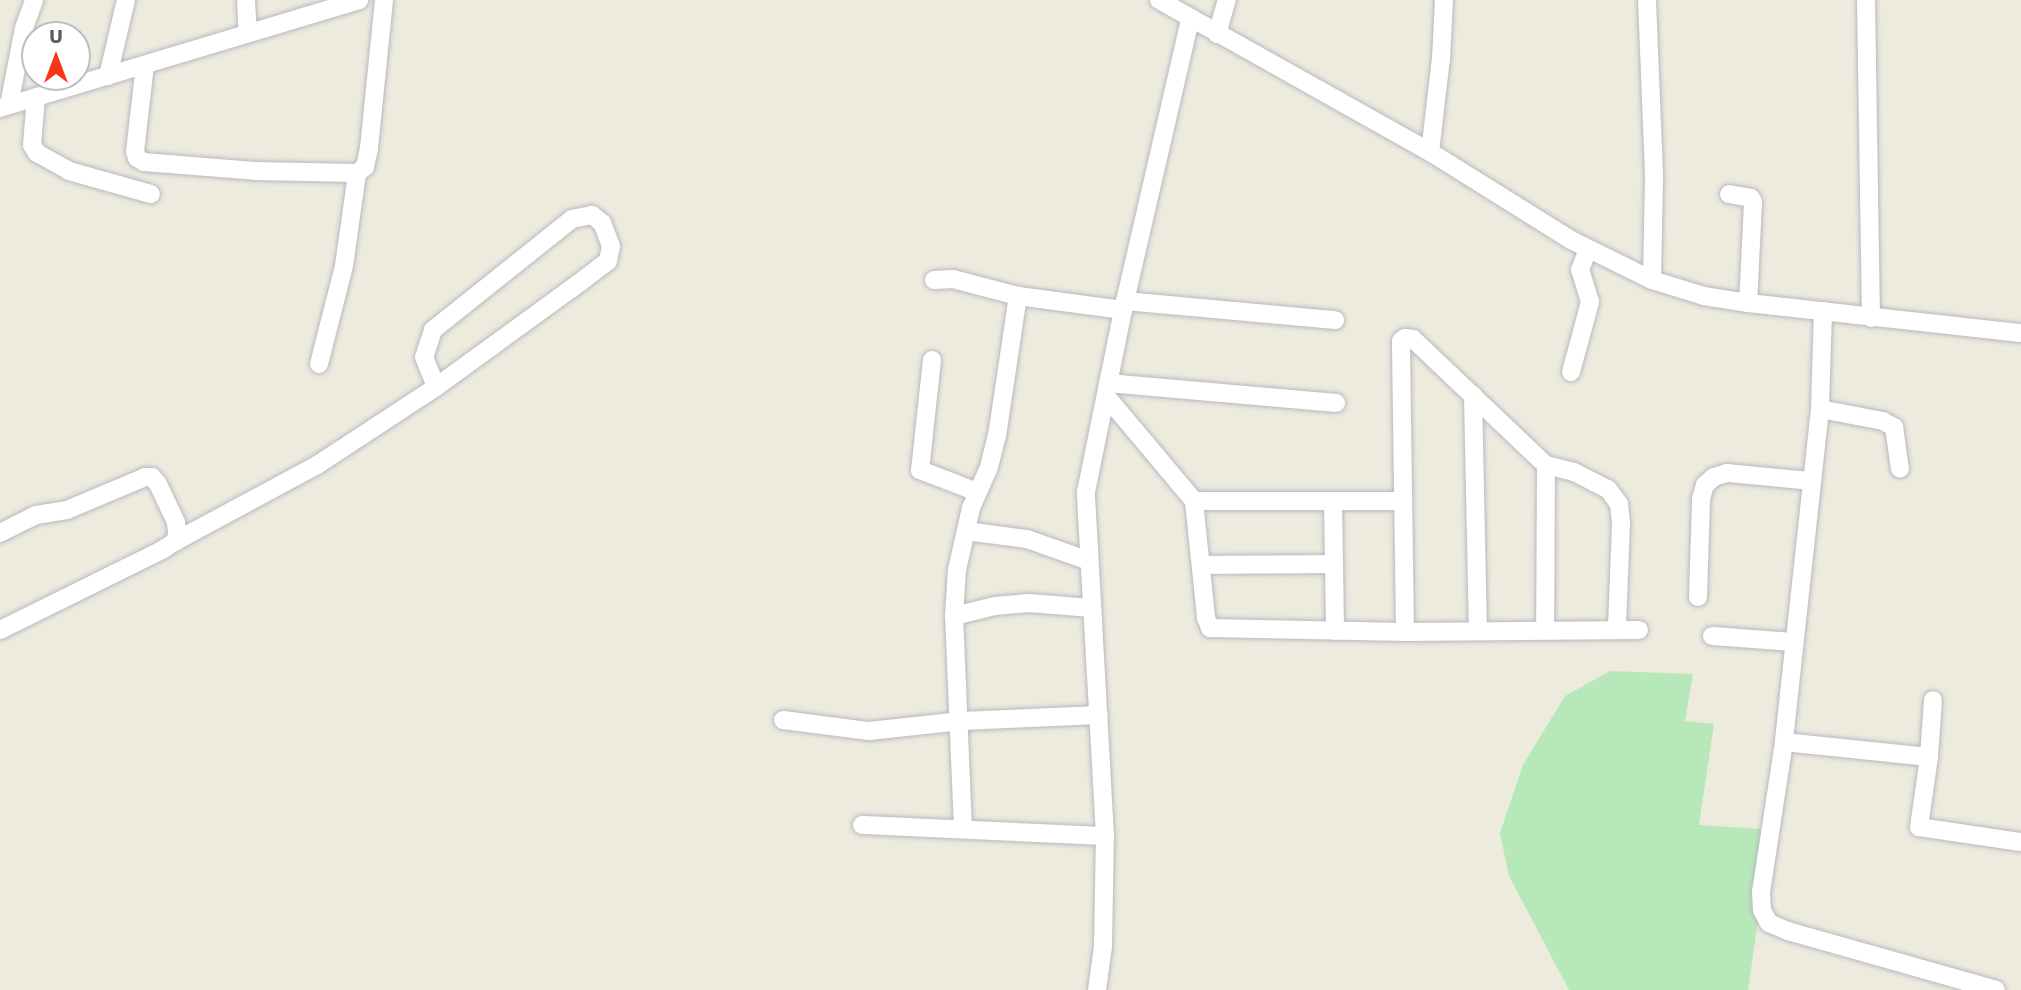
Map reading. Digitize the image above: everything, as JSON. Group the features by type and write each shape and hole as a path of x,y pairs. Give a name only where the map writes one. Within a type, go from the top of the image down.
{"street":[{"path":"5,107 24,28 34,0"},
{"path":"108,76 125,0"},
{"path":"246,0 248,33"},
{"path":"5,107 359,0"},
{"path":"145,65 135,151 137,158 144,162 255,171 357,173 365,167 369,148 384,0"},
{"path":"1160,0 1430,152 1588,249 1652,280 1704,296 1748,303 2021,333"},
{"path":"1217,34 1227,0"},
{"path":"1430,152 1441,59 1444,0"},
{"path":"1647,0 1654,178 1652,280"},
{"path":"1866,0 1871,318"},
{"path":"1097,990 1103,946 1105,836 1086,492 1124,305 1190,19"},
{"path":"36,97 32,145 37,153 69,171 151,194"},
{"path":"319,364 346,256 357,173"},
{"path":"1729,194 1751,198 1753,202 1748,303"},
{"path":"0,630 176,541 317,465 436,387 608,261 611,246 602,223 592,215 572,219 433,330 424,357 436,387"},
{"path":"1571,372 1590,302 1580,270 1588,249"},
{"path":"934,280 953,279 1018,296 1335,320"},
{"path":"963,830 961,721 954,616 957,570 977,492 989,467 997,436 1018,296"},
{"path":"1823,311 1820,409 1784,742 1761,892 1762,910 1769,923 1996,990"},
{"path":"1405,632 1401,501 1401,341 1413,339 1546,465 1574,472 1608,489 1619,504 1621,523 1617,628"},
{"path":"932,360 920,470 977,492"},
{"path":"1107,389 1336,403"},
{"path":"1107,389 1194,501 1206,618 1210,628 1405,632 1617,628 1639,630"},
{"path":"1472,395 1478,631"},
{"path":"1820,409 1883,421 1894,427 1900,469"},
{"path":"1545,630 1546,465"},
{"path":"1698,597 1701,499 1705,485 1714,477 1727,473 1812,481"},
{"path":"0,533 36,515 66,510 145,477 152,477 176,522 176,541"},
{"path":"1194,501 1401,501"},
{"path":"1333,501 1335,631"},
{"path":"966,531 1027,539 1089,561"},
{"path":"1202,565 1334,564"},
{"path":"954,616 995,606 1029,603 1091,608"},
{"path":"1712,636 1794,642"},
{"path":"1933,700 1929,757 1919,827 2021,842"},
{"path":"783,720 869,732 961,721 1099,715"},
{"path":"1784,742 1929,757"},
{"path":"862,825 1105,836"}],"green space":[{"path":"1610,671 1693,674 1685,721 1714,724 1699,825 1761,829 1758,921 1748,990 1569,990 1509,876 1500,833 1523,765 1565,696"}]}
